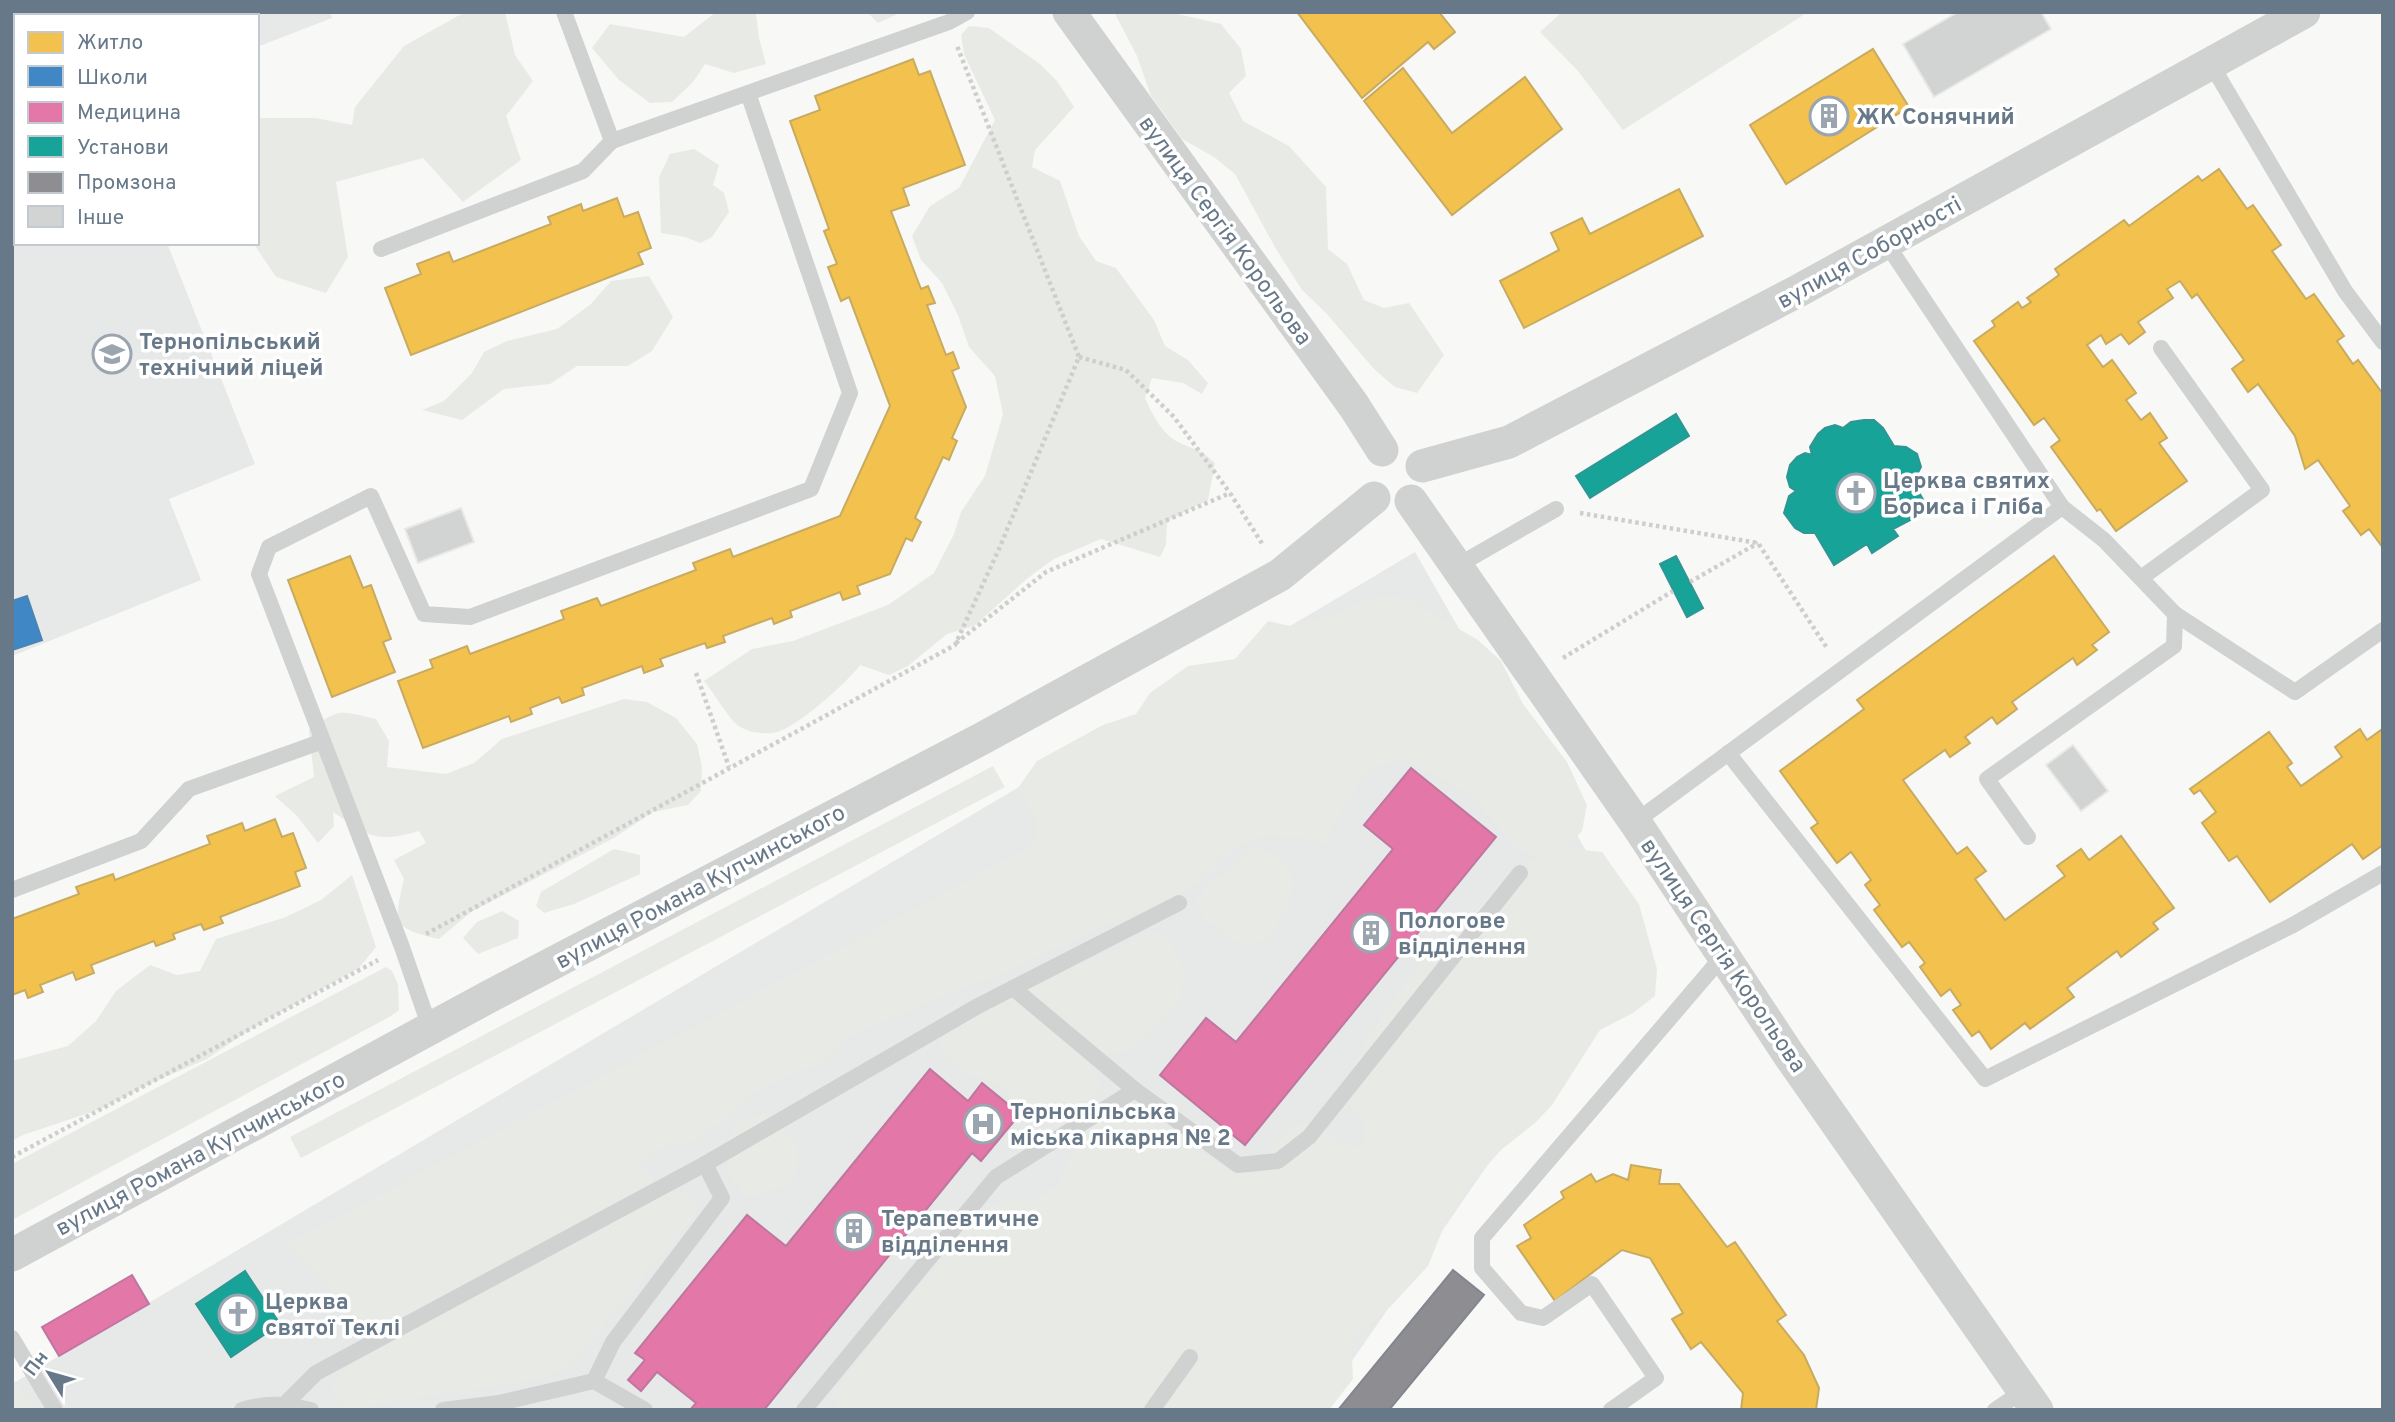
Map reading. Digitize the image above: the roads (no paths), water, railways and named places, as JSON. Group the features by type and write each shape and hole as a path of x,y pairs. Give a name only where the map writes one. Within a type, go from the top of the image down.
{"street":[{"name":"вулиця Сергія Корольова","path":"1069,12 1354,406 1382,450"},
{"name":"вулиця Соборності","path":"1422,466 1509,442 1798,291 2304,12"},
{"path":"1391,447 1401,447 1409,451 1422,466 1422,485 1418,494 1401,505 1392,505 1374,498 1365,481 1368,462 1382,450 1391,447"},
{"name":"вулиця Романа Купчинського","path":"12,1255 430,1028 983,738 1280,575 1374,498"},
{"name":"вулиця Сергія Корольова","path":"1411,501 1635,822 1797,1066 2030,1400"}],"lane":[{"path":"564,12 612,141"},
{"path":"382,249 583,171 612,141 949,22 967,12"},
{"path":"2211,64 2345,291 2383,342"},
{"path":"430,1028 402,947 259,574 269,547 371,496 424,614 470,617 811,489 850,393 748,93"},
{"path":"1886,243 2062,507 2104,540 2175,614 2295,692 2383,630"},
{"path":"2141,578 2262,490 2161,348"},
{"path":"1635,822 2062,507"},
{"path":"1455,566 1556,509"},
{"path":"2028,837 1987,779 2174,646 2175,614"},
{"path":"12,890 141,841 189,789 323,741"},
{"path":"1728,753 1985,1079 2293,925 2383,873"},
{"path":"1013,988 1135,1090 1238,1165 1278,1161 1309,1137 1520,873"},
{"path":"285,1404 316,1373 705,1164 1013,988 1179,903"},
{"path":"1611,1410 1656,1378 1592,1284 1543,1318 1521,1313 1482,1268 1482,1238 1723,956"},
{"path":"804,1410 996,1177 1135,1090"},
{"path":"594,1381 613,1342 722,1198 705,1164"},
{"path":"12,1338 55,1410"},
{"path":"1153,1410 1190,1357"},
{"path":"443,1410 499,1403 594,1381 645,1410"},
{"path":"1995,1410 2030,1400"},
{"path":"242,1410 263,1404 285,1404 311,1410"}],"place":[{"name":"ЖК Сонячний","path":"1829,116"},
{"name":"Тернопільський технічний ліцей","path":"112,354"},
{"name":"Церква святих Бориса і Гліба","path":"1856,493"},
{"name":"Пологове відділення","path":"1371,933"},
{"name":"Тернопільська міська лікарня № 2","path":"983,1124"},
{"name":"Терапевтичне відділення","path":"854,1231"},
{"name":"Церква святої Теклі","path":"238,1314"}]}
